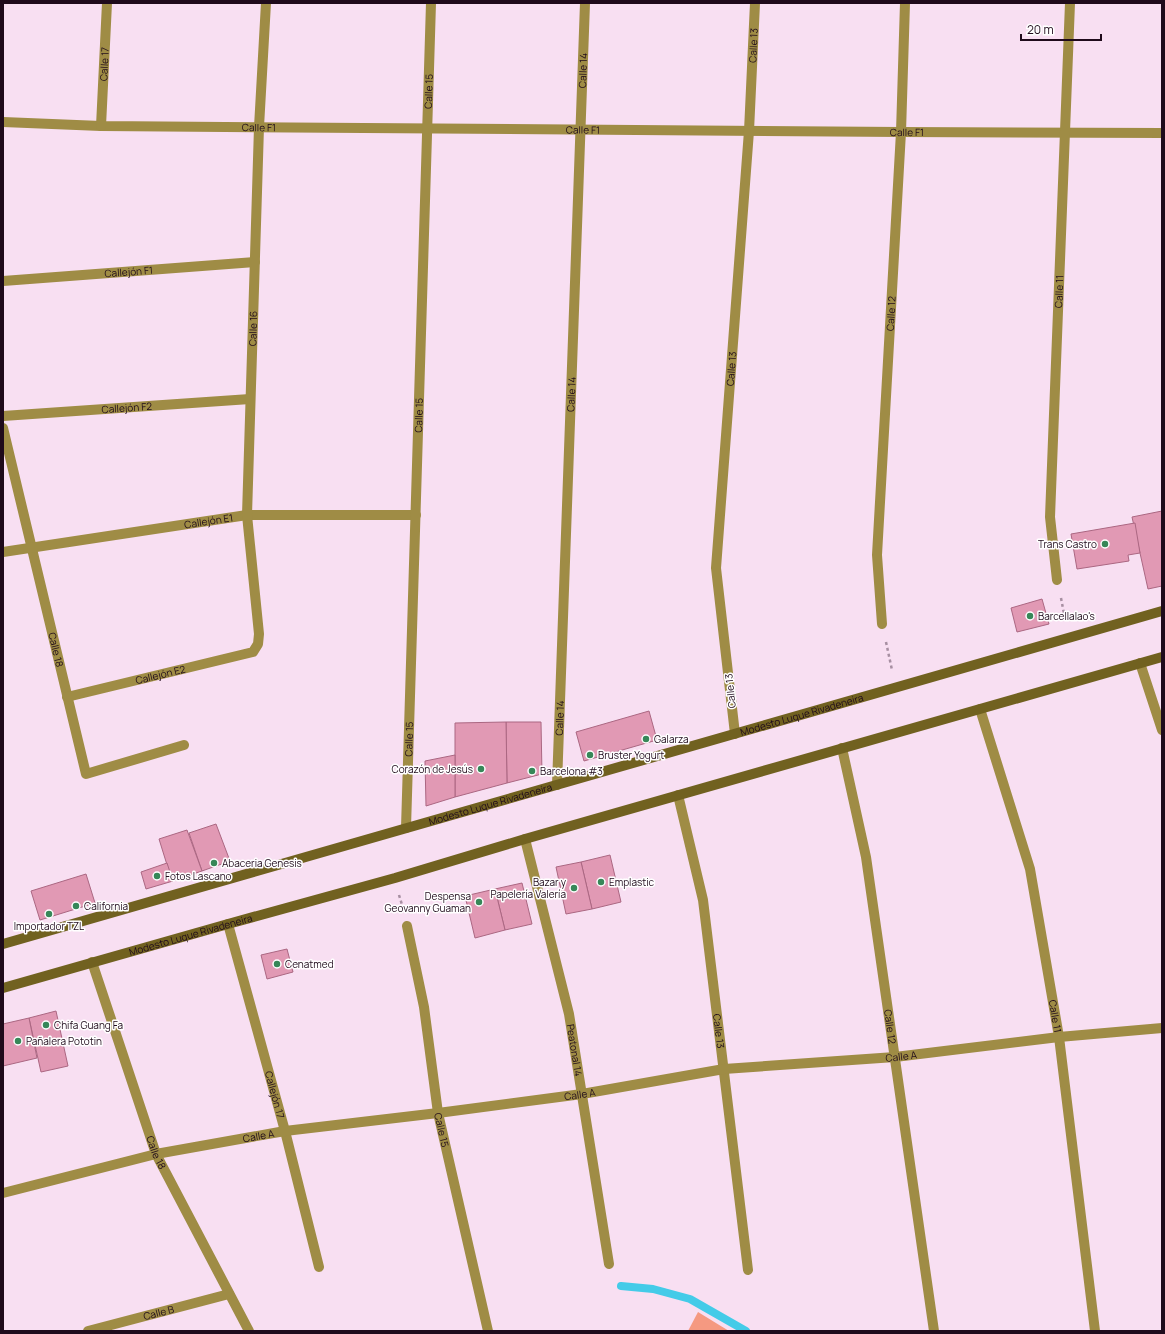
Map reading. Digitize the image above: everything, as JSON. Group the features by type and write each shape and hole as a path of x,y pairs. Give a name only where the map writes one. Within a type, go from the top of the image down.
{"street":[{"name":"Calle 17","path":"101,126 107,3"},
{"name":"Calle 16","path":"253,652 258,644 259,634 247,515 258,127 266,3"},
{"name":"Calle 15","path":"406,828 431,3"},
{"name":"Calle 14","path":"557,785 585,3"},
{"name":"Calle 13","path":"735,734 716,568 749,130 754,3"},
{"name":"Calle 12","path":"882,624 877,555 901,132 905,3"},
{"name":"Calle 11","path":"1057,580 1050,517 1070,3"},
{"name":"Calle F1","path":"3,122 101,126 1162,133"},
{"name":"Callejón F1","path":"3,281 254,262"},
{"name":"Callejón F2","path":"3,416 250,399"},
{"name":"Calle 18","path":"3,428 86,774 184,745"},
{"name":"Callejón E1","path":"3,552 247,515 416,515"},
{"name":"Modesto Luque Rivadeneira","path":"3,944 1162,611"},
{"name":"Callejón E2","path":"68,697 253,652"},
{"name":"Modesto Luque Rivadeneira","path":"3,988 395,878 525,839 1162,656"},
{"path":"1140,663 1162,730"},
{"name":"Calle 11","path":"980,709 1030,869 1059,1037 1095,1331"},
{"name":"Calle 12","path":"842,748 866,857 934,1331"},
{"name":"Calle 13","path":"678,795 703,900 748,1270"},
{"name":"Peatonal 14","path":"525,839 569,1014 609,1264"},
{"name":"Callejón 17","path":"228,924 285,1131 319,1267"},
{"name":"Calle 15","path":"407,926 424,1007 438,1113 488,1331"},
{"name":"Calle 18","path":"92,962 156,1154 249,1331"},
{"name":"Calle A","path":"3,1193 156,1154 285,1131 582,1094 724,1069 895,1056 1059,1037 1162,1028"},
{"name":"Calle B","path":"88,1331 229,1294"}],"path":[{"path":"882,624 892,670"},
{"path":"395,878 407,926"}],"shaded area":[{"path":"698,1312 729,1331 688,1331"}],"building":[{"path":"1162,511 1162,586 1148,589 1132,517"},
{"name":"Trans Castro","path":"1135,523 1140,553 1128,555 1129,561 1077,569 1071,534"},
{"name":"Barcellalao's","path":"1042,599 1049,624 1017,632 1011,608"},
{"path":"649,711 657,740 584,761 576,732"},
{"path":"506,722 541,722 542,774 507,783"},
{"name":"Corazón de Jesús","path":"506,722 507,783 455,797 455,723"},
{"path":"455,755 455,797 426,806 425,761"},
{"path":"216,824 230,861 202,871 189,833"},
{"path":"187,830 202,871 172,881 159,839"},
{"name":"Emplastic","path":"610,855 621,902 592,909 581,862"},
{"name":"Bazar y Papelería Valería","path":"581,862 592,909 566,914 556,867"},
{"name":"Fotos Lascano","path":"167,863 173,881 146,889 141,872"},
{"path":"86,874 95,903 40,920 31,891"},
{"path":"522,883 532,924 505,930 495,889"},
{"path":"495,889 505,930 475,938 465,896"},
{"name":"Cenatmed","path":"287,949 293,972 267,979 261,955"},
{"path":"56,1011 68,1066 41,1072 29,1018"},
{"name":"Pañalera Pototin","path":"29,1018 37,1058 3,1066 3,1024"}],"waterway":[{"path":"621,1286 653,1289 690,1299 746,1331"}],"place":[{"name":"Trans Castro","path":"1105,544"},
{"name":"Barcellalao's","path":"1030,616"},
{"name":"Galarza","path":"646,739"},
{"name":"Bruster Yogurt","path":"590,755"},
{"name":"Corazón de Jesús","path":"481,769"},
{"name":"Barcelona #3","path":"532,771"},
{"name":"Abaceria Genesis","path":"214,863"},
{"name":"Fotos Lascano","path":"157,876"},
{"name":"Emplastic","path":"601,882"},
{"name":"Bazar y Papelería Valería","path":"574,888"},
{"name":"Despensa Geovanny Guaman","path":"479,902"},
{"name":"California","path":"76,906"},
{"name":"Importador TZL","path":"49,914"},
{"name":"Cenatmed","path":"277,964"},
{"name":"Chifa Guang Fa","path":"46,1025"},
{"name":"Pañalera Pototin","path":"18,1041"}]}
